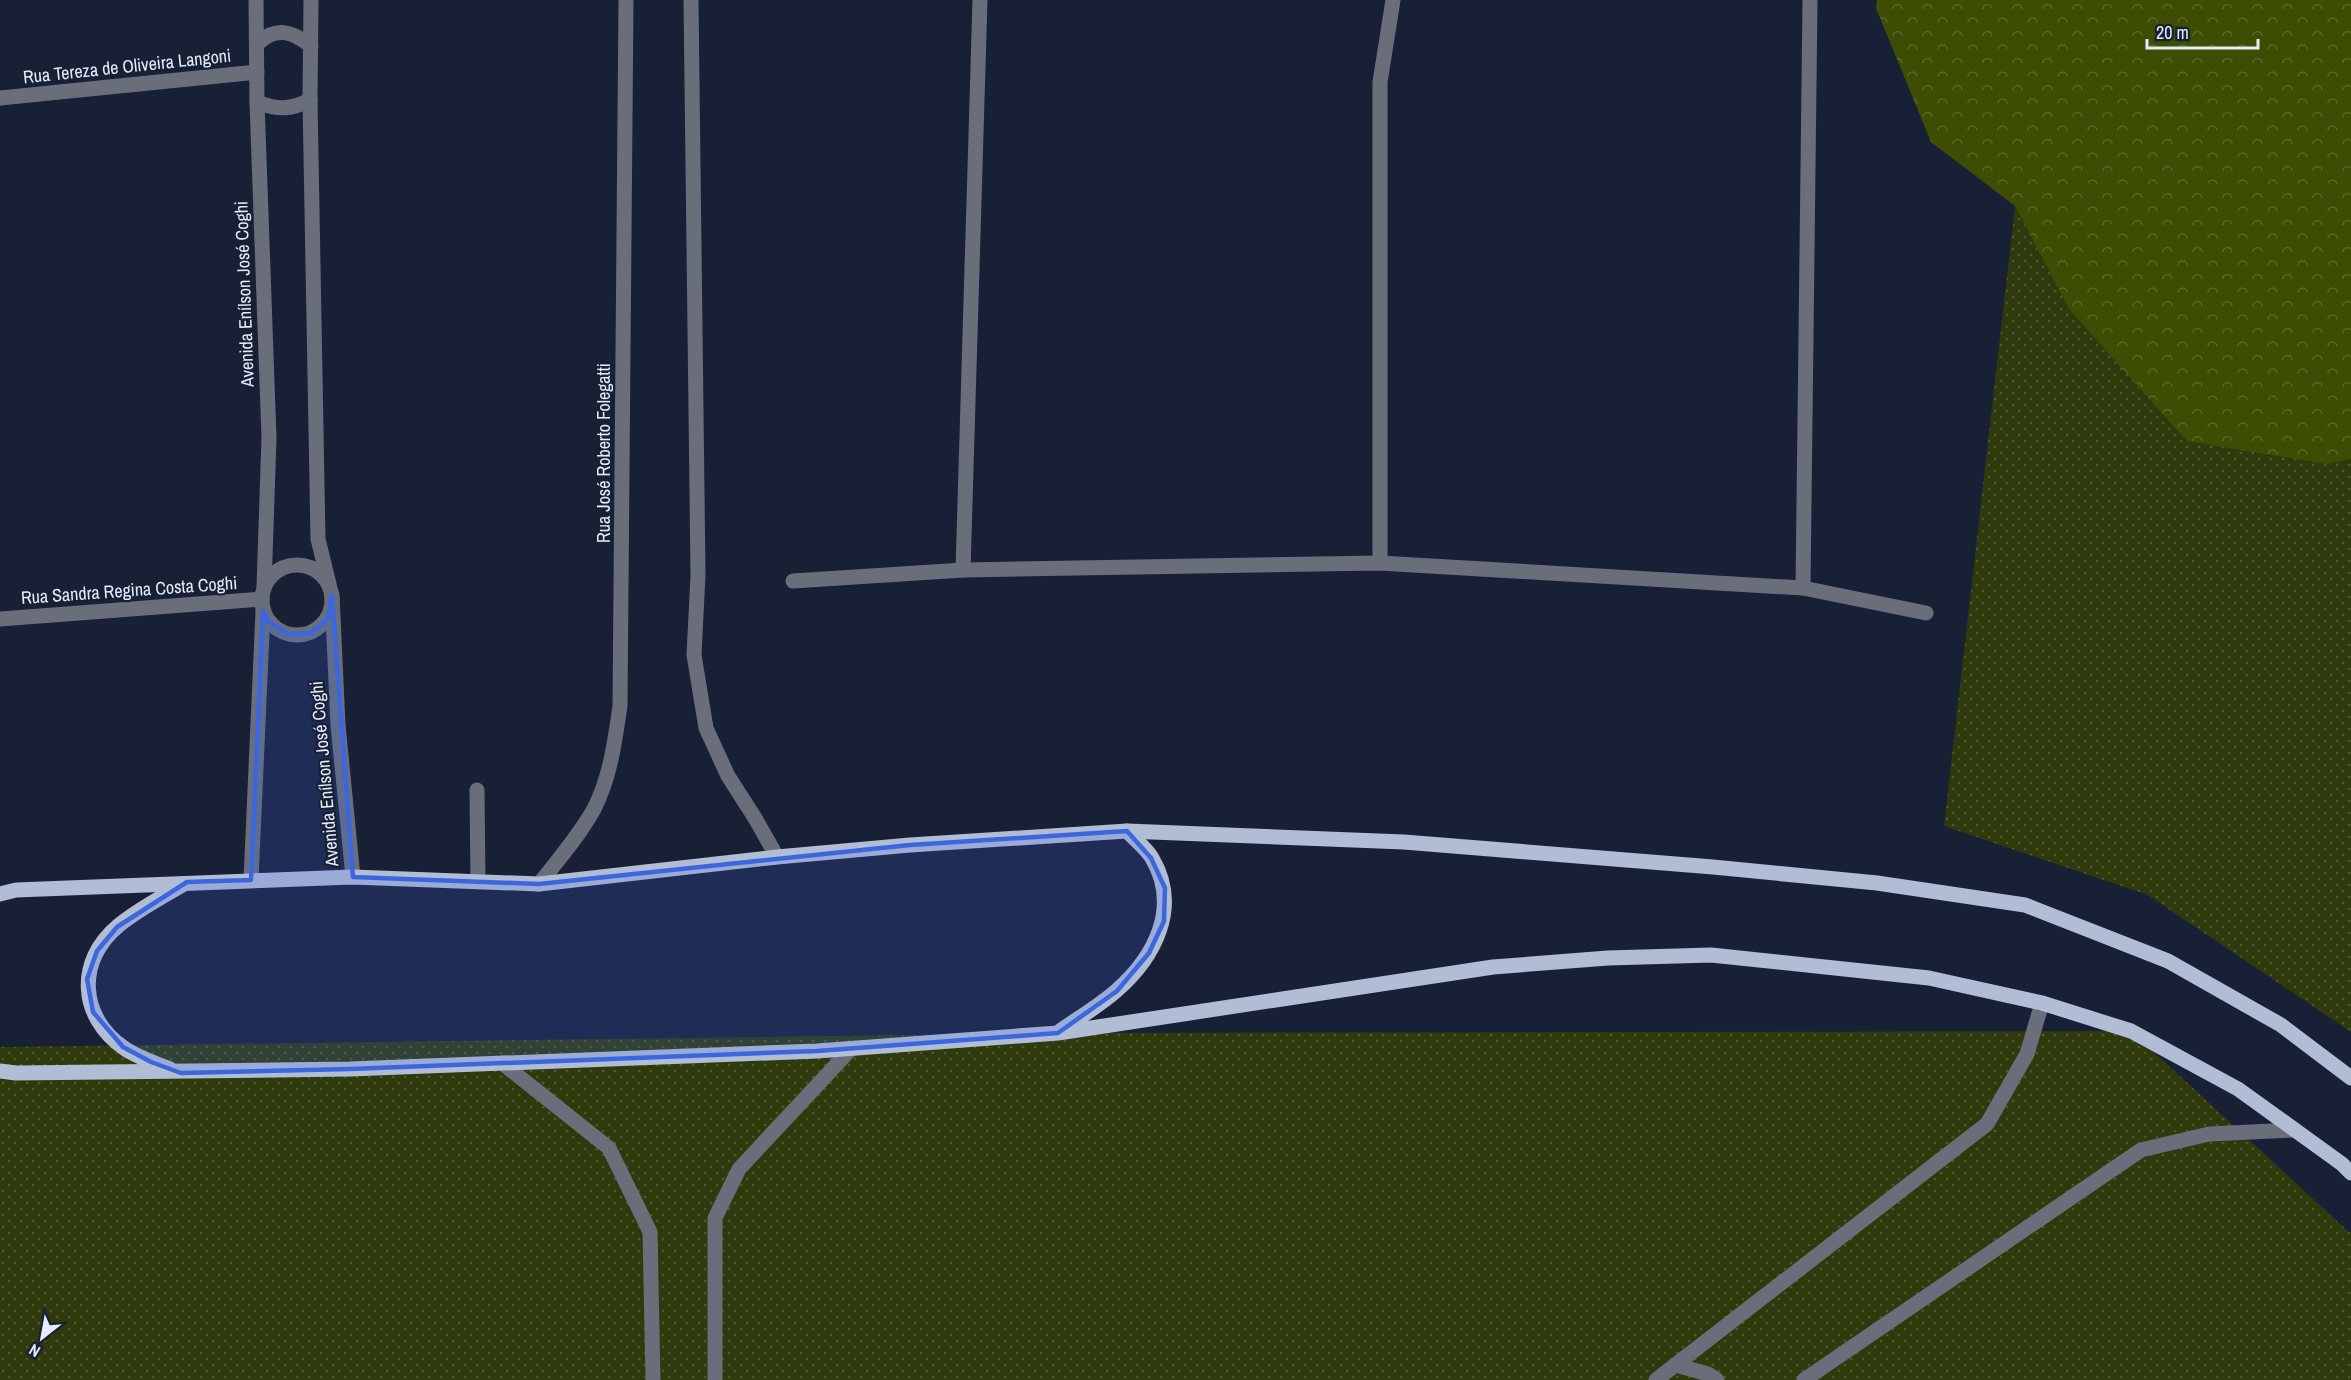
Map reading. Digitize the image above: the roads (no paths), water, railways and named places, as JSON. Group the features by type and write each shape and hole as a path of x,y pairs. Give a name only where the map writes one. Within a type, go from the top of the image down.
{"main road":[{"path":"1058,1033 1116,991 1149,953 1164,921 1165,888 1151,858 1128,831"},
{"path":"0,894 16,890 353,877 539,884 777,857 910,845 1128,831 1404,842 1877,883 2025,906 2169,961 2281,1025 2351,1078"},
{"path":"182,1073 151,1062 123,1047 93,1012 88,997 87,979 97,951 117,927 187,882"},
{"path":"0,1071 16,1073 182,1073 851,1049 1058,1033 1493,967 1608,958 1711,955 1918,976 2042,1003 2131,1031 2238,1089 2342,1164 2351,1173"}],"street":[{"name":"Avenida Enílson José Coghi","path":"251,880 269,438 257,102 256,0"},
{"name":"Avenida Enílson José Coghi","path":"311,0 310,100 318,539 330,589 338,725 353,877"},
{"name":"Rua José Roberto Folegatti","path":"539,884 574,840 594,808 610,767 620,706 626,0"},
{"path":"691,0 698,563 694,655 706,728 728,776 756,818 777,857"},
{"path":"963,570 980,0"},
{"path":"1380,563 1380,82 1393,0"},
{"path":"1803,588 1810,0"},
{"name":"Rua Tereza de Oliveira Langoni","path":"257,44 266,36 276,32 299,36 311,46"},
{"name":"Rua Tereza de Oliveira Langoni","path":"0,98 257,72"},
{"path":"257,102 283,110 298,107 310,100"},
{"path":"793,581 963,570 1380,563 1803,588 1926,613"},
{"name":"Rua Sandra Regina Costa Coghi","path":"0,619 263,599 270,577 289,565 301,564 312,568 322,574 330,589"},
{"path":"263,599 268,621 277,629 288,634 300,635 311,633 321,627 328,618 332,607 330,589"},
{"path":"477,790 478,882"},
{"path":"1656,1380 1987,1124 2027,1054 2042,1003"},
{"path":"715,1380 715,1218 740,1168 851,1049"},
{"path":"502,1063 609,1148 650,1232 652,1380"},
{"path":"1804,1380 2141,1150 2209,1134 2295,1130"},
{"path":"1676,1365 1708,1374 1717,1380"}]}
